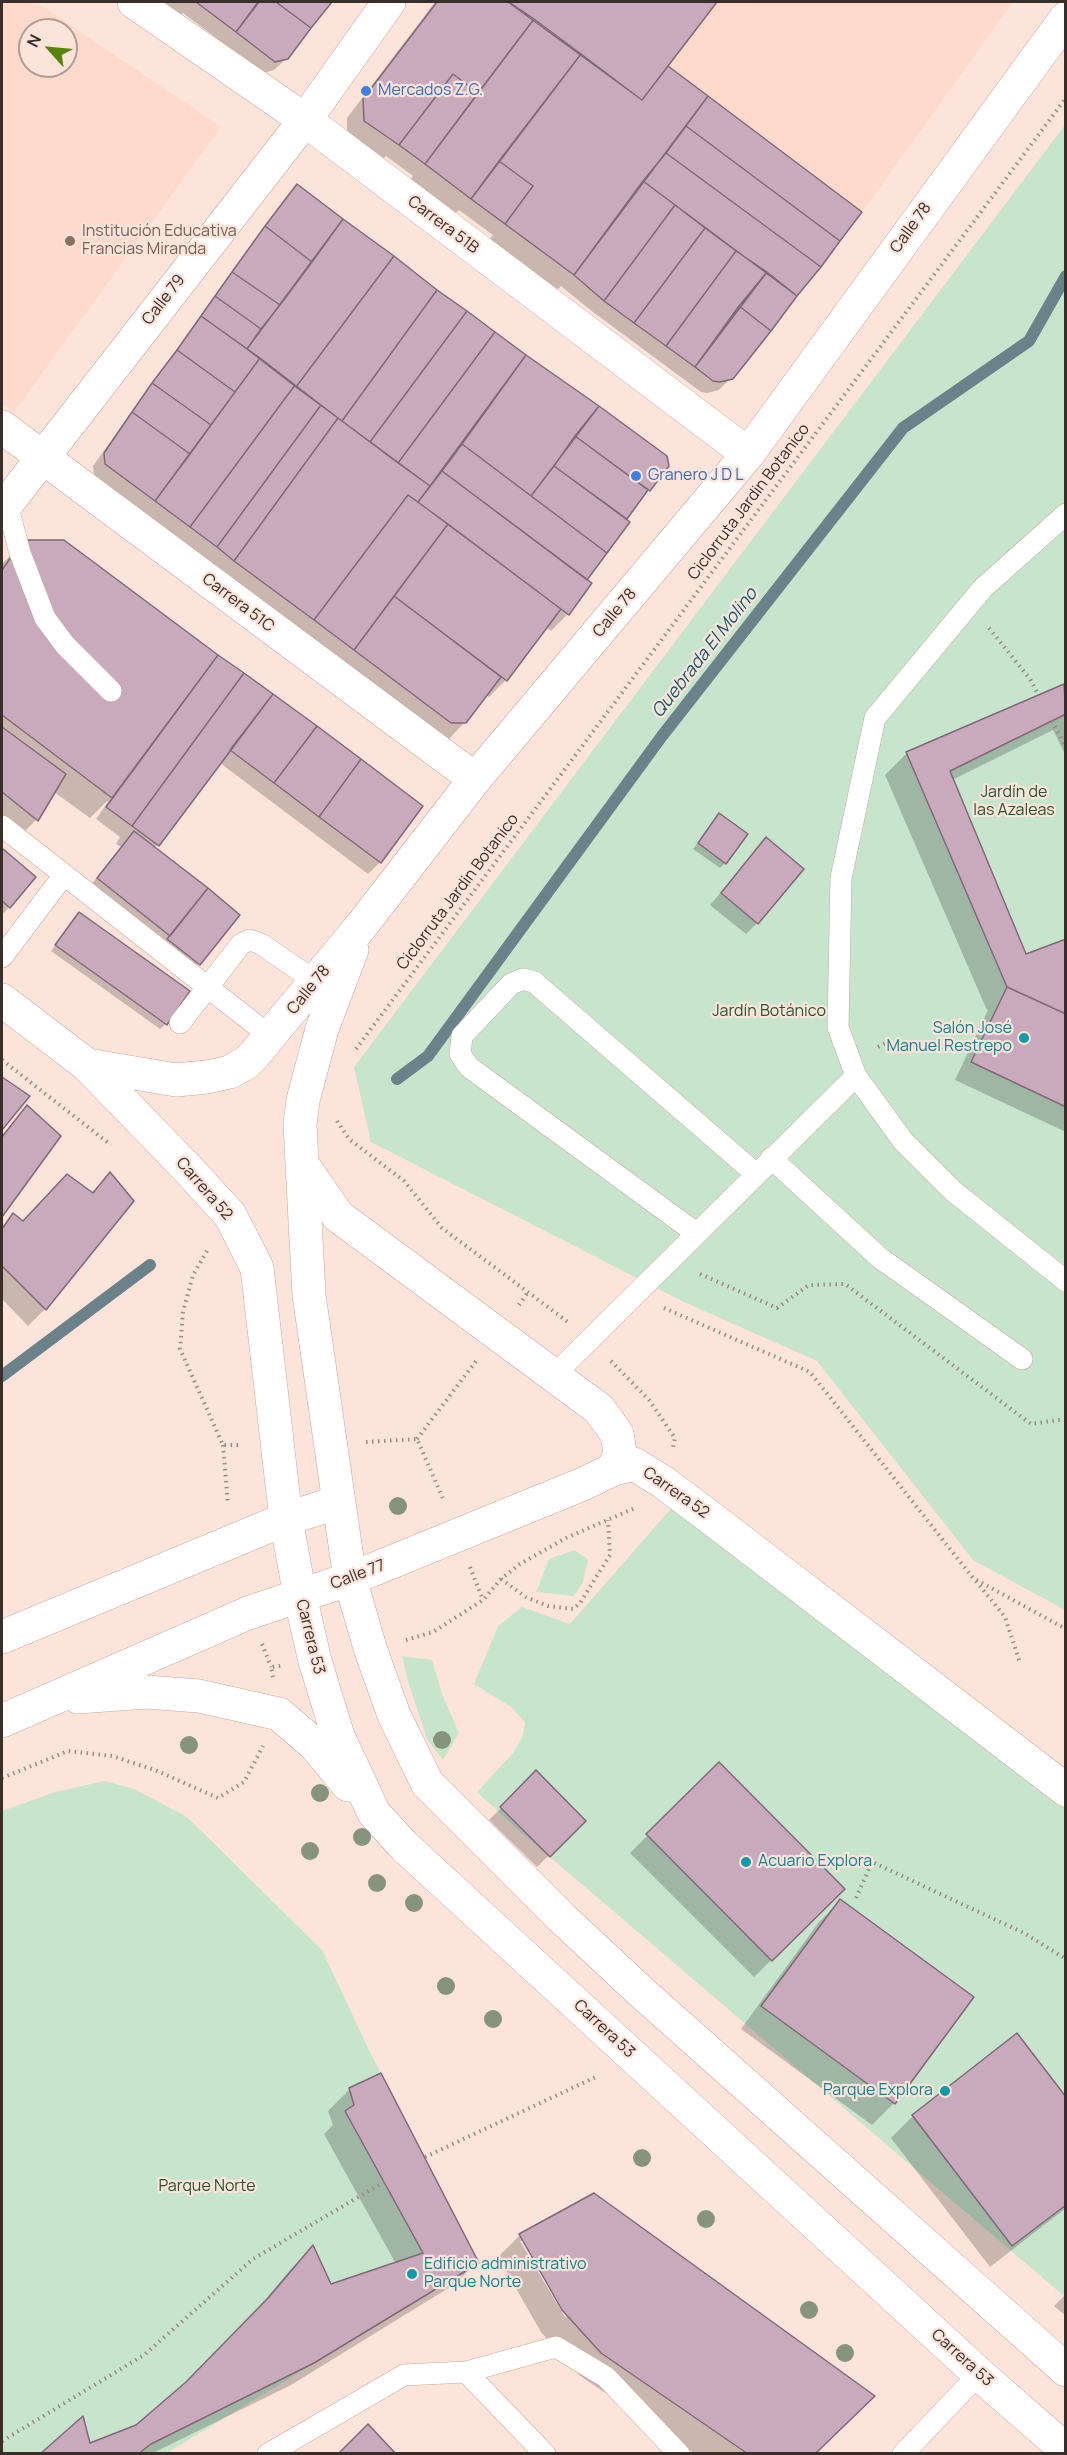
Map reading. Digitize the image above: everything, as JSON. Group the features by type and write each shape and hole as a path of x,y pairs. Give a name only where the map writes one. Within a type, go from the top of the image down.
{"main road":[{"name":"Carrera 51B","path":"134,2 305,120 748,454"},
{"name":"Calle 79","path":"4,507 305,120 389,2"},
{"name":"Calle 78","path":"87,1065 176,1080 230,1072 246,1064 362,925 475,779 748,454 1065,18"},
{"name":"Carrera 51C","path":"2,427 475,779"},
{"path":"362,925 322,1029 305,1094 300,1124 309,1295 350,1579 371,1651 394,1715 427,1783 561,1917 639,1990 1065,2370"},
{"name":"Carrera 52","path":"2,1000 87,1065 230,1215 257,1268 286,1519"},
{"path":"302,1164 338,1216 598,1409 617,1434 620,1452 614,1468"},
{"name":"Carrera 52","path":"614,1468 634,1464 663,1482 1065,1790"},
{"name":"Calle 77","path":"2,1721 248,1613 350,1579 583,1484 614,1468"},
{"path":"2,1636 286,1519 338,1502"},
{"name":"Carrera 53","path":"286,1519 315,1661 338,1736 374,1813 413,1854 979,2374 1065,2450"},
{"path":"55,1699 146,1692 199,1696 279,1714 315,1745 374,1813"}],"lane":[{"path":"4,507 45,618 65,645 111,691"},
{"path":"1065,514 983,588 875,718 841,878 838,1027 853,1067 903,1141 953,1191 1065,1281"},
{"path":"2,826 270,1036"},
{"path":"2,957 64,875"},
{"path":"180,1023 241,944 250,940 261,944 315,981"},
{"path":"696,1233 469,1067 460,1054 462,1036 511,984 523,979 534,982 756,1174"},
{"path":"554,1375 756,1174 853,1067"},
{"path":"771,1158 880,1257 1022,1359"},
{"path":"268,2454 404,2375 466,2372 556,2347 606,2377 679,2454"},
{"path":"466,2372 545,2454"},
{"path":"903,2454 979,2374"}],"path":[{"name":"Ciclorruta Jardin Botanico","path":"350,1057 1065,98"},
{"path":"970,603 1030,679 1038,695"},
{"path":"1052,721 1065,747"},
{"path":"853,1067 886,1043 946,1048"},
{"path":"334,1110 337,1121 349,1139 404,1181 442,1228 589,1338 649,1400 675,1438 663,1482 653,1500 566,1538 520,1564 501,1579 483,1600"},
{"path":"670,1258 777,1308 809,1285 845,1284 1031,1424 1065,1419"},
{"path":"417,1439 528,1292"},
{"path":"634,1294 810,1372 1005,1617 1020,1663"},
{"path":"501,1579 526,1597 548,1606 573,1609 580,1603 610,1555 608,1520"},
{"path":"973,1578 1065,1629"},
{"path":"2,1778 68,1751 112,1756 218,1798"},
{"path":"856,1898 872,1862 1024,1933 1065,1959"},
{"path":"425,2157 598,2076"},
{"path":"2,2441 144,2355 253,2259 384,2182"}],"shaded area":[{"name":"Institución Educativa Francias Miranda","path":"2,2 36,2 60,18 18,18 18,78 78,78 78,30 221,127 14,412 2,403"},
{"path":"717,2 1013,2 862,212 668,66"}],"green space":[{"name":"Jardín Botánico","path":"1065,125 1065,1610 973,1560 817,1361 684,1302 371,1142 354,1067"},
{"name":"Parque Explora","path":"682,1496 1065,1788 1065,2297 516,1828 477,1792 513,1753 523,1736 525,1722 511,1707 474,1684 498,1626 522,1607 570,1624"},
{"path":"574,1550 588,1559 583,1582 574,1596 536,1592 549,1559"},
{"path":"402,1656 432,1660 442,1694 459,1733 443,1760 427,1739"},
{"name":"Parque Norte","path":"105,1781 134,1789 187,1817 322,1950 369,2050 479,2263 167,2453 2,2453 2,1811 55,1792"}],"building":[{"path":"196,2 259,2 236,32"},
{"path":"258,2 276,2 311,28 288,59 275,62 236,32"},
{"path":"276,2 332,2 311,28"},
{"path":"437,2 509,2 534,19 478,93 453,74 399,145 364,121 363,99"},
{"path":"508,2 717,2 642,100"},
{"path":"534,19 581,54 471,199 425,164"},
{"path":"581,54 642,100 668,66 708,96 574,275 505,224 533,186 499,161"},
{"path":"453,74 478,93 425,164 399,145"},
{"path":"708,96 862,212 840,241 686,126"},
{"path":"686,126 840,241 821,267 666,153"},
{"path":"666,153 821,267 797,296 643,181"},
{"path":"499,161 533,186 505,224 471,199"},
{"path":"643,181 675,205 604,301 574,275"},
{"path":"297,184 343,219 312,262 265,226"},
{"path":"675,205 705,228 634,323 604,301"},
{"path":"343,219 394,256 296,387 247,349"},
{"path":"265,226 312,262 280,305 232,272"},
{"path":"705,228 736,251 666,346 634,323"},
{"path":"736,251 767,272 695,367 666,346"},
{"path":"394,256 437,290 342,421 296,387"},
{"path":"232,272 280,305 261,329 215,296"},
{"path":"767,272 797,296 771,331 739,306"},
{"path":"437,290 467,311 370,442 342,421"},
{"path":"215,296 261,329 247,349 201,316"},
{"path":"739,306 771,331 733,379 713,381 695,367"},
{"path":"467,311 495,332 398,463 370,442"},
{"path":"201,316 260,358 235,392 177,350"},
{"path":"495,332 526,355 430,486 398,463"},
{"path":"177,350 235,392 211,425 152,383"},
{"path":"526,355 599,406 531,496 462,444"},
{"path":"260,358 295,385 190,527 155,501"},
{"path":"152,383 211,425 190,454 132,412"},
{"path":"295,385 321,405 217,547 190,527"},
{"path":"321,405 338,418 234,561 217,547"},
{"path":"599,406 667,456 669,466 650,491 575,436"},
{"path":"132,412 190,454 155,501 105,464 104,453"},
{"path":"338,418 430,486 418,502 408,495 314,620 234,561"},
{"path":"575,436 648,490 627,519 554,466"},
{"path":"462,444 607,553 587,580 442,471"},
{"path":"554,466 630,522 607,553 531,496"},
{"path":"442,471 592,583 569,615 418,502"},
{"path":"408,495 448,524 354,650 314,620"},
{"path":"448,524 561,609 507,681 394,596"},
{"path":"23,540 64,540 218,655 112,798 2,715 2,570"},
{"path":"394,596 501,677 466,723 451,723 354,650"},
{"path":"218,655 244,673 132,826 106,807"},
{"path":"244,673 273,694 159,846 132,826"},
{"path":"1064,684 1066,714 950,771 1026,954 1066,939 1066,1014 1007,987 906,752"},
{"path":"273,694 317,726 274,783 230,750"},
{"path":"317,726 361,759 319,817 274,783"},
{"path":"2,727 66,774 38,821 2,792"},
{"path":"361,759 423,806 381,863 319,817"},
{"path":"719,813 748,834 726,864 698,843"},
{"path":"134,831 208,888 170,936 97,878"},
{"path":"766,837 804,869 758,924 721,893"},
{"path":"2,848 36,877 10,908 2,901"},
{"path":"208,888 240,915 200,965 167,939"},
{"path":"79,912 190,991 167,1025 55,945"},
{"name":"Salón José Manuel Restrepo","path":"1007,987 1066,1014 1066,1107 971,1062"},
{"path":"2,1077 30,1096 2,1130"},
{"path":"27,1105 61,1136 2,1217 2,1137"},
{"path":"110,1172 134,1201 46,1310 2,1266 2,1229 13,1213 23,1221 67,1174 93,1193"},
{"name":"Acuario Explora","path":"719,1762 845,1889 772,1961 646,1834"},
{"path":"536,1770 586,1821 550,1857 500,1807"},
{"path":"840,1899 974,1997 895,2104 761,2006"},
{"path":"1017,2033 1066,2097 1066,2205 1012,2246 912,2115"},
{"name":"Edificio administrativo Parque Norte","path":"381,2073 479,2263 314,2363 151,2444 138,2454 40,2454 83,2416 90,2443 136,2425 186,2382 269,2297 313,2245 331,2284 423,2253 345,2111 354,2105 349,2088"},
{"path":"594,2193 875,2396 815,2454 748,2454 601,2353 562,2310 519,2234"},
{"path":"368,2424 396,2454 338,2454"}],"waterway":[{"name":"Quebrada El Molino","path":"397,1079 428,1056 662,736 903,428 1029,341 1066,276"},
{"name":"Quebrada El Molino","path":"2,1376 150,1265"}],"place":[{"name":"Mercados Z.G.","path":"366,91"},
{"name":"Institución Educativa Francias Miranda","path":"70,241"},
{"name":"Granero J D L","path":"636,476"},
{"name":"Salón José Manuel Restrepo","path":"1024,1038"},
{"name":"Acuario Explora","path":"746,1862"},
{"name":"Parque Explora","path":"945,2091"},
{"name":"Edificio administrativo Parque Norte","path":"412,2274"}],"park label":[{"name":"Jardín de las Azaleas","path":"1014,802"}]}
